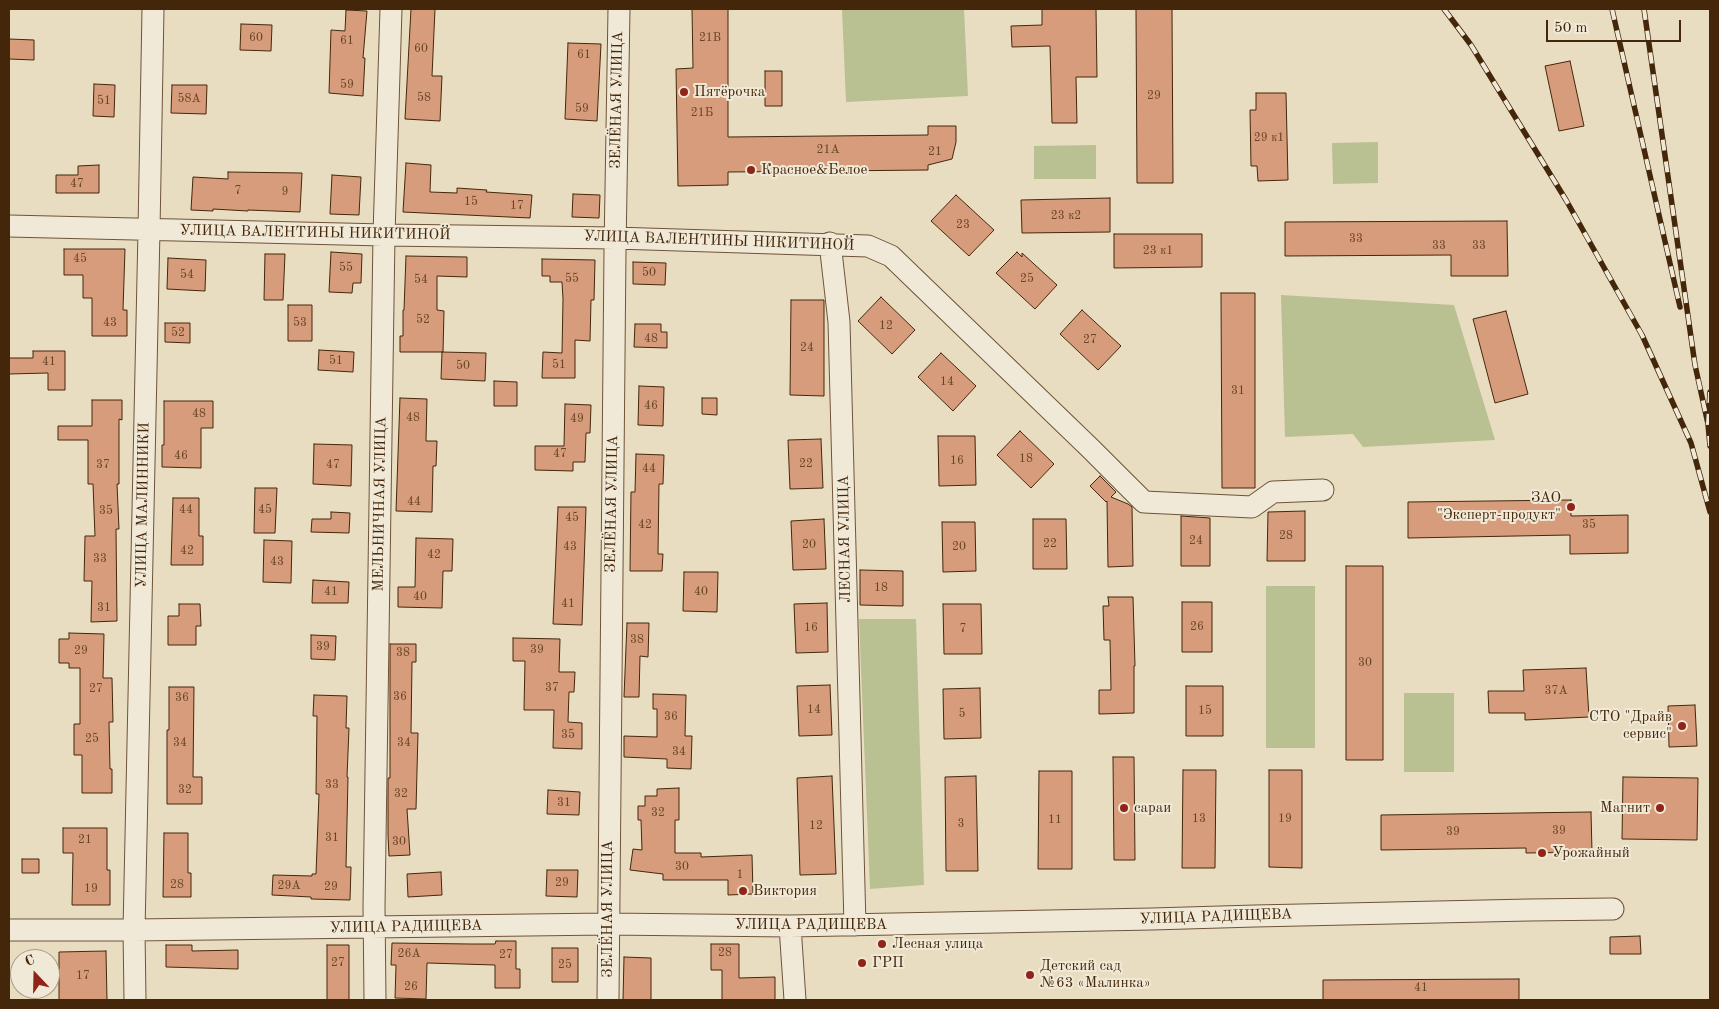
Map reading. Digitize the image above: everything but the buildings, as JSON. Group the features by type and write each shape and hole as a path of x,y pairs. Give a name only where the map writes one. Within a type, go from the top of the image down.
{"street":[{"name":"УЛИЦА МАЛИННИКИ","path":"135,1000 134,930 150,230 153,9"},
{"name":"МЕЛЬНИЧНАЯ УЛИЦА","path":"375,1000 374,927 384,235 391,9"},
{"name":"ЗЕЛЁНАЯ УЛИЦА","path":"608,1000 607,924 619,9"},
{"name":"УЛИЦА ВАЛЕНТИНЫ НИКИТИНОЙ","path":"9,226 830,243 868,246 891,256 1144,502 1252,507 1273,492 1323,490"},
{"name":"ЛЕСНАЯ УЛИЦА","path":"830,243 839,322 855,925"},
{"name":"УЛИЦА РАДИЩЕВА","path":"9,930 607,924 790,926 1613,909"},
{"path":"790,926 795,1000"}],"green space":[{"path":"842,9 964,9 968,96 846,102"},
{"path":"1378,142 1378,183 1333,184 1332,143"},
{"path":"1096,145 1096,179 1034,179 1034,146"},
{"path":"1281,295 1454,305 1495,440 1363,447 1353,434 1285,437"},
{"path":"1266,586 1315,586 1315,748 1266,748"},
{"path":"859,619 916,619 924,885 870,889"},
{"path":"1404,693 1454,693 1454,772 1404,772"}],"railway":[{"path":"1444,9 1471,45 1566,200 1642,335 1691,443 1710,512"},
{"path":"1612,9 1680,307"},
{"path":"1644,9 1695,365 1708,424"},
{"path":"1710,392 1708,424 1710,446"}],"place":[{"name":"Пятёрочка","path":"684,92"},
{"name":"Красное&Белое","path":"751,170"},
{"name":"ЗАО \"Эксперт-продукт\"","path":"1571,507"},
{"name":"СТО \"Драйв сервис\"","path":"1682,726"},
{"name":"сараи","path":"1124,808"},
{"name":"Магнит","path":"1660,808"},
{"name":"Урожайный","path":"1542,853"},
{"name":"Виктория","path":"743,891"},
{"name":"Лесная улица","path":"882,944"},
{"name":"ГРП","path":"862,963"},
{"name":"Детский сад №63 «Малинка»","path":"1030,975"}]}
